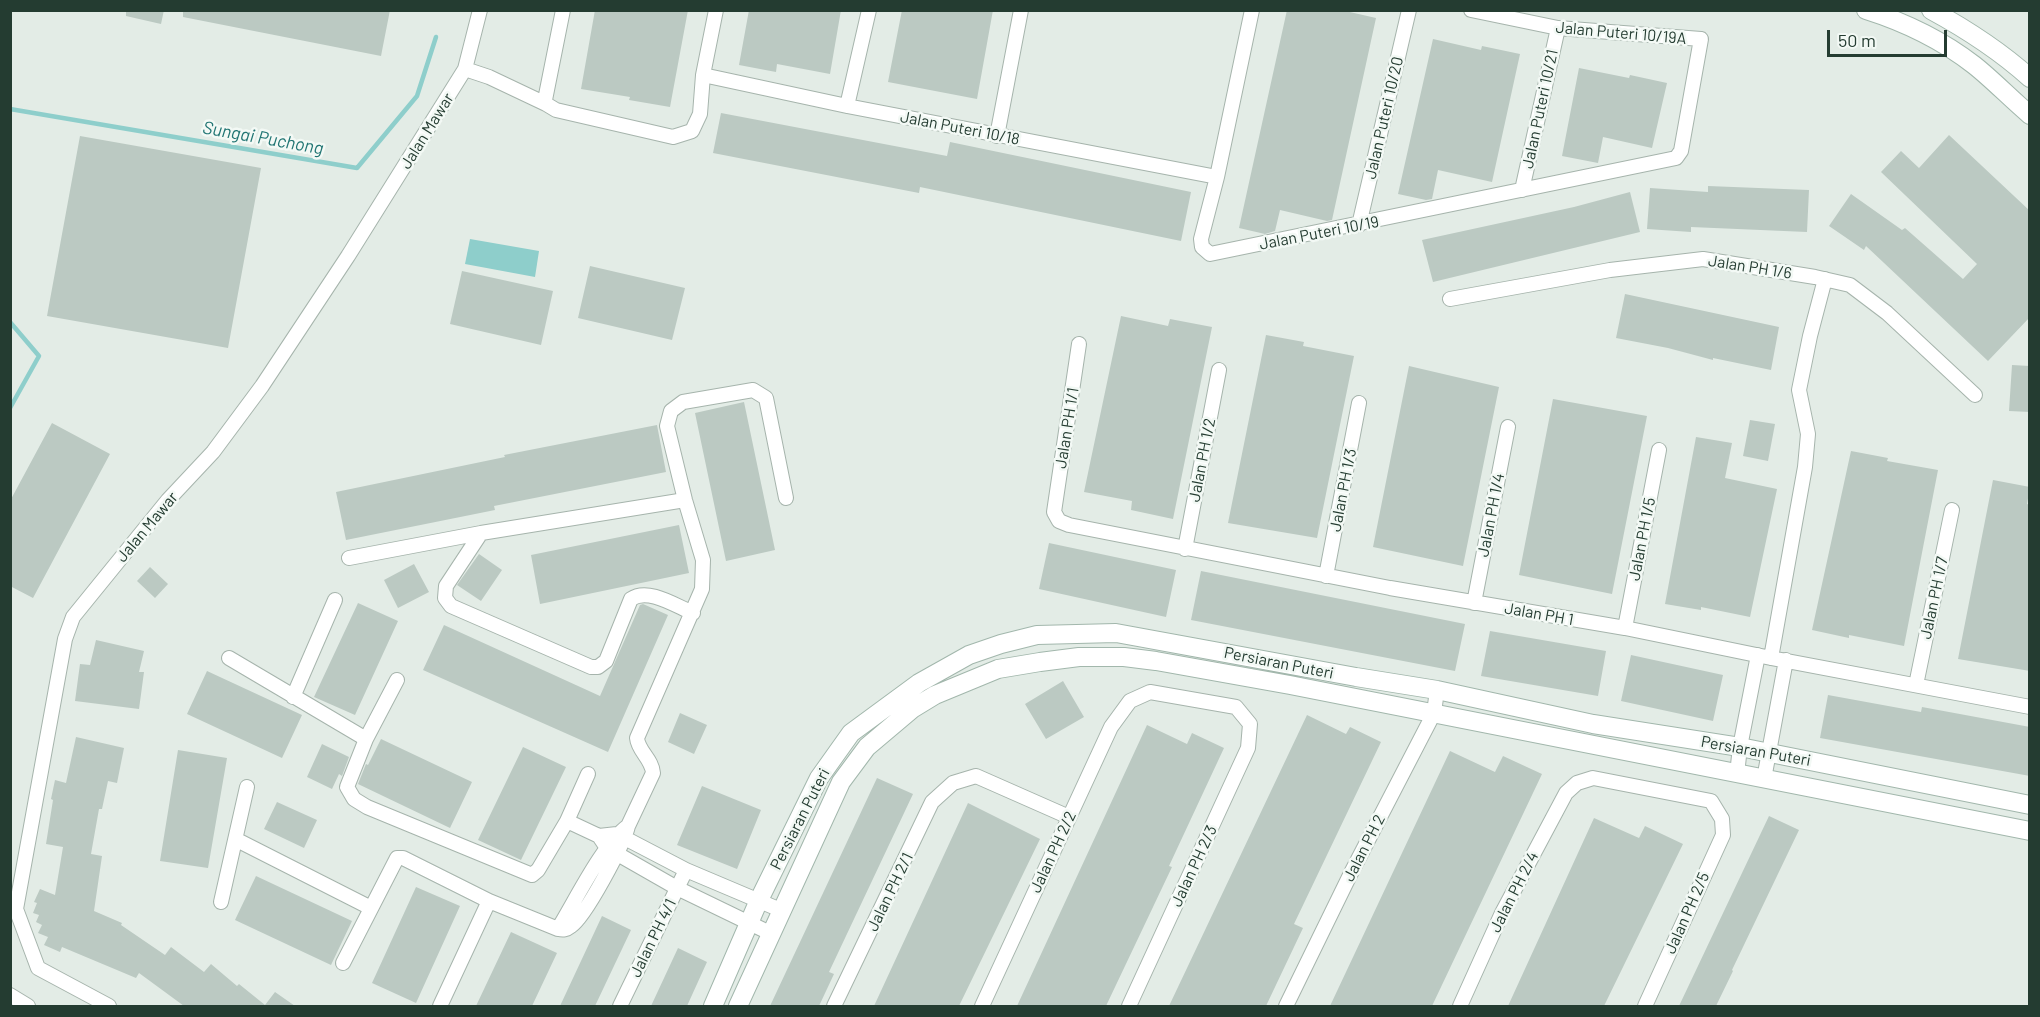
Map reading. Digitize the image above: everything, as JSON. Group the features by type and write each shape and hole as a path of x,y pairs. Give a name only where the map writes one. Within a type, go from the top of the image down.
{"main road":[{"path":"1866,10 1935,40 1974,65 2030,115"},
{"path":"1931,10 1961,26 2012,62 2030,78"},
{"path":"2012,62 2030,70"},
{"name":"Persiaran Puteri","path":"713,1006 759,900 819,777 851,733 919,683 969,655 1037,635 1116,633 1356,678 1437,690 1593,724 1768,752 2030,805"},
{"name":"Persiaran Puteri","path":"738,1006 841,783 867,747 912,710 935,695 998,669 1079,657 1124,657 1290,685 2030,831"}],"street":[{"name":"Jalan Mawar","path":"110,1006 87,1002 38,968 16,909 65,639 74,617 168,500 213,452 262,386 348,256 465,69 480,10"},
{"path":"547,98 563,10"},
{"path":"465,69 547,98 556,110 673,138 692,130 700,114 704,75 716,10"},
{"path":"847,106 869,10"},
{"path":"997,136 1021,10"},
{"name":"Jalan Puteri 10/19","path":"1252,10 1217,177 1201,239 1202,247 1210,254 1676,158"},
{"name":"Jalan Puteri 10/20","path":"1359,225 1409,10"},
{"name":"Jalan Puteri 10/19A","path":"1472,10 1558,28 1701,39 1681,151 1676,158"},
{"name":"Jalan Puteri 10/21","path":"1522,190 1558,28"},
{"name":"Jalan Puteri 10/18","path":"704,75 997,136 1217,177"},
{"name":"Jalan PH 1/6","path":"1450,300 1610,270 1703,259 1825,279 1850,285 1887,313 1975,395"},
{"path":"1764,779 1768,752 1772,658 1805,467 1808,434 1799,390 1825,279"},
{"name":"Jalan PH 1/1","path":"1054,512 1079,344"},
{"name":"Jalan PH 1/2","path":"1185,549 1219,370"},
{"path":"343,963 397,858 403,858 489,901 558,929 564,930 579,919 653,773 652,764 637,738 702,589 703,560 685,500 667,426 671,411 683,402 753,390 766,398 786,498"},
{"name":"Jalan PH 1/3","path":"1326,576 1359,403"},
{"name":"Jalan PH 1/4","path":"1474,603 1508,427"},
{"name":"Jalan PH 1/5","path":"1625,628 1659,450"},
{"path":"349,558 481,533 685,500"},
{"name":"Jalan PH 1/7","path":"1916,685 1952,510"},
{"name":"Jalan PH 1","path":"1054,512 1059,521 1069,525 1185,549 1474,603 1625,628 2030,707"},
{"path":"481,533 446,585 445,598 451,606 591,667 598,667 606,661 632,599 637,595 651,596 693,613"},
{"path":"293,697 335,600"},
{"path":"229,658 366,739"},
{"path":"1737,774 1740,747 1772,658"},
{"path":"397,680 366,739 347,787 354,799 367,807 532,874 538,870 567,821 588,774"},
{"name":"Jalan PH 2","path":"1286,1006 1351,873 1434,713 1437,690"},
{"name":"Jalan PH 2/3","path":"1129,1006 1248,748 1250,724 1236,707 1150,692 1130,701"},
{"name":"Jalan PH 2/2","path":"982,1006 1111,727 1130,701"},
{"name":"Jalan PH 2/1","path":"834,1006 932,802 953,783 976,776 1069,817"},
{"name":"Jalan PH 2/5","path":"1577,783 1593,778 1711,801 1722,819 1723,835 1645,1006"},
{"name":"Jalan PH 2/4","path":"1460,1006 1502,913 1566,793 1577,783"},
{"path":"221,902 237,840 247,787"},
{"path":"567,821 599,836 612,851 677,888 772,934"},
{"path":"599,836 623,833 686,870 783,910"},
{"path":"237,840 371,908"},
{"name":"Jalan PH 4/1","path":"620,1006 686,870"},
{"path":"440,1006 489,901"},
{"path":"10,995 28,1006"}],"water":[{"path":"470,239 539,251 535,277 465,264"}],"building":[{"path":"126,10 164,10 161,24 126,16"},
{"path":"183,10 390,10 381,56 183,17"},
{"path":"595,10 688,10 670,107 629,100 630,97 581,89"},
{"path":"749,10 841,10 830,74 777,64 776,72 739,65"},
{"path":"902,10 993,10 977,99 888,82"},
{"path":"1287,10 1341,10 1376,18 1332,220 1327,221 1280,210 1275,231 1265,234 1239,228"},
{"path":"1433,39 1481,50 1482,46 1520,54 1492,182 1438,170 1432,199 1426,200 1398,194"},
{"path":"1579,68 1667,83 1652,148 1603,137 1598,163 1562,156"},
{"path":"721,113 947,156 950,142 1191,192 1181,241 920,187 919,193 713,153"},
{"path":"1949,135 2030,211 2030,317 1988,361 1866,246 1864,250 1829,226 1851,194 1902,230 1905,228 1963,279 1977,264 1881,172 1901,151 1919,168"},
{"path":"80,136 261,168 228,348 47,316"},
{"path":"1708,186 1809,190 1807,232 1691,227 1691,232 1647,229 1650,188 1708,192"},
{"path":"1630,192 1640,232 1433,282 1422,240 1574,207"},
{"path":"590,266 685,288 672,340 578,318"},
{"path":"462,271 553,291 541,345 450,324"},
{"path":"1625,294 1779,327 1771,370 1713,358 1713,360 1616,338"},
{"path":"1121,316 1168,326 1170,319 1212,327 1173,519 1131,510 1132,501 1084,492"},
{"path":"1266,335 1304,342 1303,346 1354,356 1317,538 1228,523"},
{"path":"2012,365 2030,366 2030,412 2009,411"},
{"path":"1409,366 1499,387 1463,566 1373,547"},
{"path":"1553,399 1647,416 1612,594 1519,575"},
{"path":"744,402 775,550 726,561 695,413"},
{"path":"1750,420 1775,424 1768,461 1743,456"},
{"path":"52,423 110,454 33,598 10,586 10,501"},
{"path":"657,425 666,472 494,506 495,510 346,540 336,492 505,457 504,455"},
{"path":"1696,437 1732,443 1725,478 1777,489 1750,617 1701,607 1701,610 1665,604"},
{"path":"1851,451 1888,458 1887,461 1938,470 1904,646 1812,630"},
{"path":"1993,480 2030,487 2027,504 2030,505 2030,671 1958,659"},
{"path":"679,525 689,573 540,604 531,555"},
{"path":"1049,543 1176,570 1166,617 1039,589"},
{"path":"479,554 502,570 481,601 457,585"},
{"path":"414,564 429,592 398,608 384,580"},
{"path":"150,567 168,584 155,598 137,581"},
{"path":"1201,571 1465,624 1455,671 1191,620"},
{"path":"358,603 398,621 355,715 314,697"},
{"path":"643,604 668,615 608,752 423,670 444,625 600,696 640,605"},
{"path":"1490,631 1606,651 1598,696 1481,676"},
{"path":"96,640 144,651 139,672 144,672 139,709 75,701 80,664 90,665"},
{"path":"1631,655 1723,675 1713,721 1621,701"},
{"path":"207,671 302,715 282,758 187,714"},
{"path":"1063,681 1084,717 1046,739 1025,704"},
{"path":"1828,695 1921,712 1922,707 2030,727 2030,776 1820,738"},
{"path":"680,713 707,725 694,754 668,742"},
{"path":"1307,715 1346,734 1350,727 1381,742 1294,924 1303,928 1266,1006 1169,1006"},
{"path":"1147,725 1187,744 1192,733 1224,748 1169,866 1172,867 1106,1006 1017,1006"},
{"path":"76,737 124,748 117,783 108,781 102,809 99,809 91,854 102,856 94,911 122,923 121,925 165,955 171,947 204,972 211,964 265,1005 275,992 295,1006 184,1006 139,973 136,978 62,947 60,952 44,945 48,937 38,933 42,925 36,922 39,915 33,913 37,903 34,902 40,889 55,895 63,847 46,844 53,800 51,799 55,780 66,783"},
{"path":"381,739 472,782 450,828 358,784 366,764 368,765"},
{"path":"322,744 349,757 342,776 339,774 332,789 307,777"},
{"path":"523,747 566,767 521,860 478,840"},
{"path":"178,750 227,758 208,868 160,861"},
{"path":"1450,751 1495,772 1503,756 1542,774 1432,1006 1330,1006"},
{"path":"877,778 913,794 829,972 834,974 819,1006 770,1006"},
{"path":"702,786 761,810 737,869 677,845"},
{"path":"277,802 317,820 304,848 264,829"},
{"path":"968,803 1040,839 959,1006 874,1006"},
{"path":"1769,816 1799,830 1733,971 1716,1006 1679,1006"},
{"path":"1594,818 1639,838 1645,826 1683,844 1604,1006 1508,1006"},
{"path":"256,876 352,921 331,965 235,920"},
{"path":"416,887 460,906 416,1003 372,983"},
{"path":"602,916 631,930 595,1006 560,1006"},
{"path":"511,932 557,953 532,1006 476,1006"},
{"path":"678,948 707,962 687,1006 651,1006"}],"waterway":[{"name":"Sungai Puchong","path":"10,109 357,168 417,96 436,37"},
{"name":"Sungai Puchong","path":"10,322 39,356 10,408"}]}
